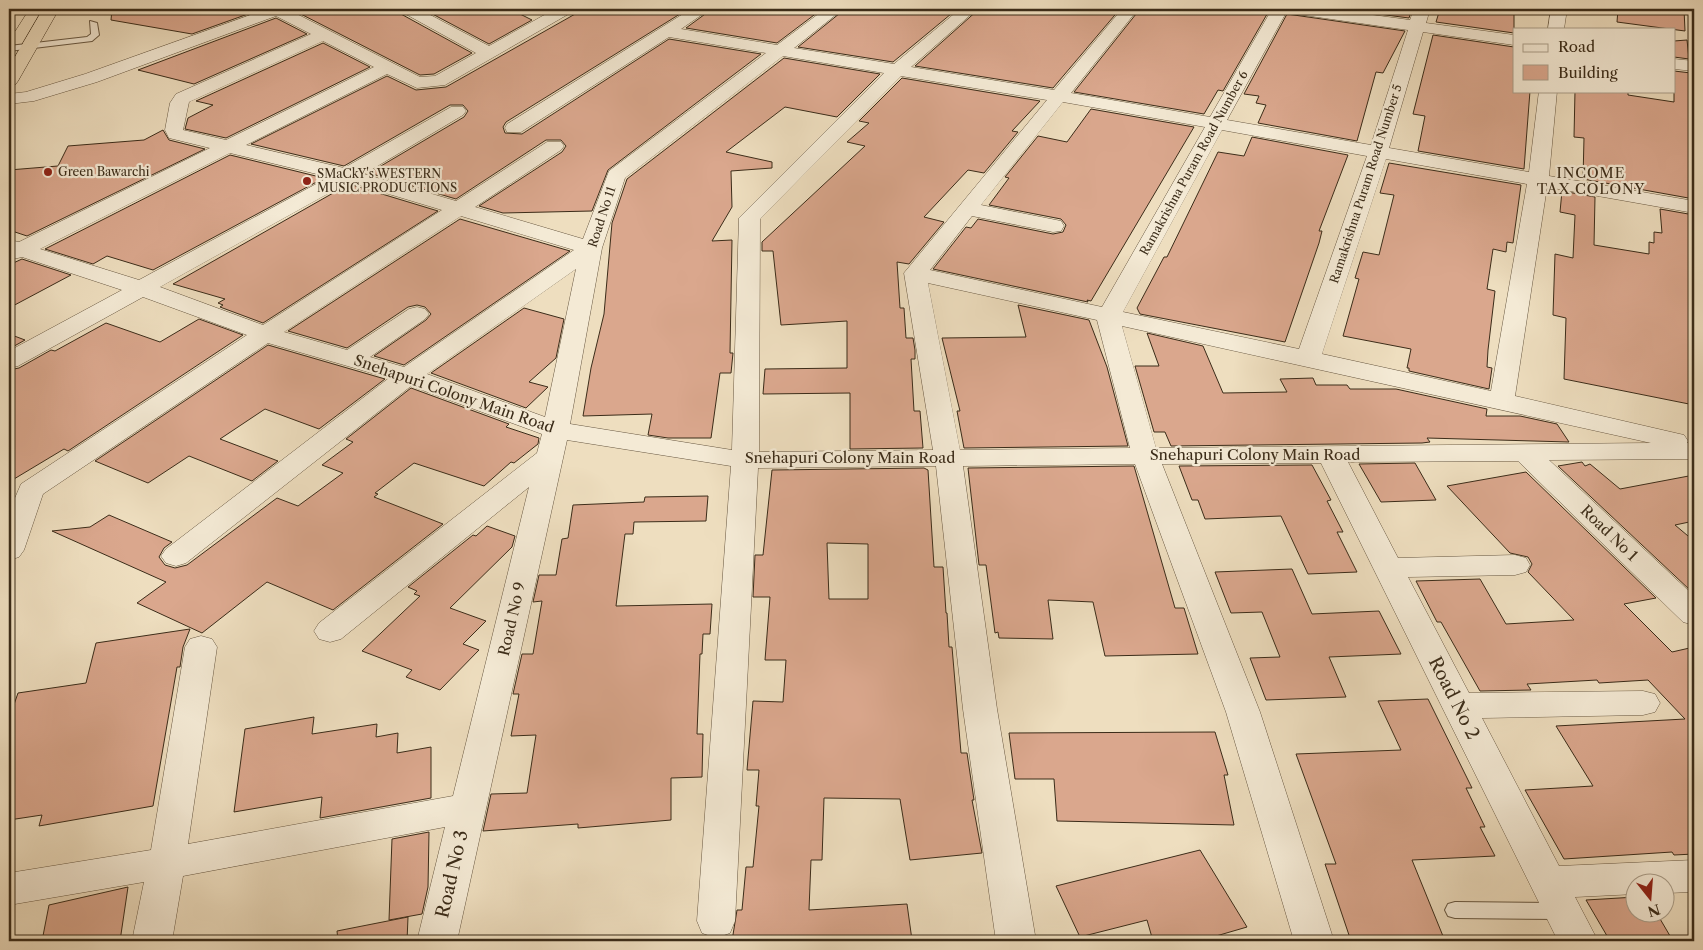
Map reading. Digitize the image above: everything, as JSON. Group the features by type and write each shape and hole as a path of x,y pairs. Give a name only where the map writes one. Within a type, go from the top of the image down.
{"highway":[{"path":"9,28 21,9"},
{"path":"9,81 52,9"}],"street":[{"path":"408,9 489,53"},
{"path":"9,99 28,97 91,78 276,10 388,67 417,84 428,84 439,81 489,53 540,16 566,9"},
{"path":"514,128 702,9"},
{"name":"Road No 11","path":"553,443 591,248 616,175 835,9"},
{"path":"716,921 745,460 750,218 896,71 969,9"},
{"path":"1016,941 980,709 948,457 915,273 1057,96 1130,9"},
{"name":"Ramakrishna Puram Road Number 6","path":"1108,317 1280,9"},
{"path":"1296,9 1419,17 1513,40"},
{"path":"1556,28 1559,9"},
{"name":"Ramakrishna Puram Road Number 5","path":"1308,359 1378,153 1419,17"},
{"path":"667,32 1057,96 1214,125 1694,207"},
{"path":"322,35 182,98 179,103 174,130 176,134 230,145 347,175 591,248"},
{"path":"1676,64 1694,66"},
{"path":"13,250 388,67"},
{"path":"1502,399 1538,181 1548,92"},
{"path":"9,361 347,175 457,111"},
{"path":"9,550 31,490 265,334 554,146"},
{"path":"622,171 652,176"},
{"path":"967,208 1053,226"},
{"path":"176,556 408,376 591,248"},
{"name":"Snehapuri Colony Main Road","path":"13,250 140,288 265,334 408,376 553,443 745,460 1694,451"},
{"path":"915,273 1108,317 1502,399 1694,446"},
{"path":"351,359 418,314"},
{"path":"1108,317 1145,456 1243,712 1314,941"},
{"path":"330,631 553,443"},
{"name":"Road No 9","path":"468,808 553,443"},
{"name":"Road No 1","path":"1524,452 1694,614"},
{"name":"Road No 2","path":"1331,455 1578,941"},
{"path":"1388,568 1515,565"},
{"path":"152,941 167,863 201,647"},
{"path":"1458,706 1644,703"},
{"path":"9,889 167,863 468,808"},
{"name":"Road No 3","path":"437,941 468,808"},
{"path":"1555,896 1694,876"}],"lane":[{"path":"9,49 89,39 95,35 93,22"},
{"path":"1455,910 1555,896"}],"building":[{"path":"112,9 262,9 192,34 111,20"},
{"path":"291,9 398,9 401,14 472,53 434,74 420,75"},
{"path":"423,9 456,9 457,14 478,9 502,9 509,12 514,11 532,20 489,44"},
{"path":"584,9 688,9 506,122 503,127 505,133 522,134 669,39 761,54 608,170 592,211 503,213 479,206 562,152 566,146 561,140 546,140 456,199 369,173 464,117 468,111 463,105 450,105 344,166 251,144 387,76 416,90 446,87"},
{"path":"712,9 822,9 777,43 686,28"},
{"path":"845,9 957,9 893,62 798,47"},
{"path":"979,9 1120,9 1053,88 915,66"},
{"path":"1140,9 1270,9 1223,91 1218,90 1204,114 1074,92"},
{"path":"1340,9 1412,9 1409,18"},
{"path":"1440,9 1514,9 1513,33 1436,22"},
{"path":"1618,9 1684,9 1685,31 1676,30 1676,28 1617,22"},
{"path":"1287,14 1405,31 1383,73 1376,72 1357,141 1258,123 1266,105 1256,103 1259,96 1244,94"},
{"path":"276,18 307,34 194,84 138,70"},
{"path":"1433,35 1513,47 1513,92 1530,92 1524,169 1418,151 1425,116 1413,114"},
{"path":"1687,40 1689,59 1676,57 1676,41"},
{"path":"323,43 370,67 226,138 185,129 188,118 213,105 196,101"},
{"path":"784,58 880,74 837,117 785,107 726,152 772,162 772,168 731,171 732,207 712,241 732,240 730,353 733,353 731,373 720,373 711,438 668,438 648,435 652,414 583,416 591,368 604,314 612,223 627,179"},
{"path":"1676,71 1691,73 1694,94 1694,199 1583,179 1584,138 1574,137 1575,92 1628,92 1628,95 1674,102"},
{"path":"902,78 1040,101 1012,131 1018,132 984,173 968,170 924,217 944,222 909,264 897,262 900,308 904,308 906,338 913,338 915,350 915,359 911,359 914,411 920,411 923,448 850,449 850,393 763,394 765,369 847,368 847,321 781,325 773,251 762,251 762,242 865,146 847,142 869,123 859,121"},
{"path":"1091,109 1194,127 1091,301 1087,300 1088,302 933,269 966,227 971,228 978,219 1053,234 1063,232 1066,225 1061,219 989,205 1009,178 1005,177 1038,136 1067,142"},
{"path":"163,130 169,140 205,149 27,236 9,230 9,170 58,166 68,146 144,140"},
{"path":"1252,137 1348,155 1319,231 1322,231 1319,243 1285,342 1140,314 1137,308 1164,257 1167,257 1218,152 1244,156"},
{"path":"230,155 324,178 153,270 107,256 93,264 45,249"},
{"path":"1389,163 1521,185 1513,243 1507,242 1506,252 1493,249 1487,289 1495,291 1488,350 1487,367 1492,368 1489,389 1409,371 1409,368 1407,368 1411,349 1343,336 1359,279 1355,278 1363,252 1379,255 1394,195 1380,193"},
{"path":"349,184 438,211 263,323 220,307 223,305 218,303 225,299 173,284"},
{"path":"1562,191 1595,197 1594,245 1649,254 1649,242 1654,243 1654,232 1662,233 1660,209 1694,215 1694,405 1564,379 1566,318 1553,315 1555,254 1573,258 1575,215 1560,212"},
{"path":"460,219 570,251 404,365 374,356 426,320 431,314 425,307 417,305 408,307 347,348 288,331"},
{"path":"22,259 71,275 9,308 9,265"},
{"path":"1018,305 1089,320 1107,367 1128,446 964,448 957,411 960,411 942,338 1026,337"},
{"path":"524,308 564,319 556,358 529,382 548,387 526,408 431,373"},
{"path":"199,319 243,335 68,451 64,449 9,482 9,370 19,368 51,350 55,351 106,323 160,342"},
{"path":"1147,333 1203,346 1223,393 1287,392 1280,379 1313,378 1316,385 1347,385 1350,389 1396,389 1487,409 1486,416 1520,416 1557,424 1569,442 1427,438 1430,442 1171,446 1165,432 1154,432 1135,366 1159,366"},
{"path":"9,334 25,340 9,349"},
{"path":"268,345 385,379 319,429 265,409 220,439 278,461 252,481 189,456 148,483 95,461"},
{"path":"411,388 509,424 506,427 539,438 538,444 514,463 511,462 484,486 414,463 375,493 378,494 374,497 443,524 333,610 267,582 202,633 137,603 166,582 52,531 90,527 109,515 172,542 164,548 159,557 165,565 175,568 187,565 277,498 298,506 343,473 322,465 353,442 346,439"},
{"path":"1582,462 1585,466 1590,464 1620,489 1694,475 1694,521 1675,525 1694,541 1694,591 1691,591 1558,466"},
{"path":"1415,463 1436,500 1381,502 1359,464"},
{"path":"1312,465 1331,500 1327,501 1343,532 1337,532 1357,572 1308,574 1281,516 1205,519 1198,500 1192,500 1179,466"},
{"path":"1134,466 1175,608 1184,608 1198,654 1105,656 1093,602 1048,600 1053,639 999,638 998,632 995,633 986,565 979,565 968,468"},
{"path":"924,468 928,470 934,567 943,567 949,647 952,647 961,753 967,753 974,800 972,800 982,853 910,860 900,799 824,798 822,860 811,860 809,910 907,904 912,940 732,941 737,910 742,910 746,867 753,867 759,806 756,806 759,770 747,770 753,701 783,702 786,660 765,660 770,597 753,597 755,555 763,555 772,470","holes":["827,543 868,544 868,599 829,599"]},
{"path":"1526,472 1656,598 1624,604 1672,652 1694,647 1694,854 1674,855 1672,852 1564,859 1525,790 1593,786 1556,726 1685,719 1648,680 1599,683 1597,680 1527,684 1531,690 1480,691 1441,622 1437,622 1416,581 1480,579 1506,624 1574,620 1528,572 1532,564 1528,557 1510,553 1447,486"},
{"path":"708,496 706,521 634,522 633,534 625,534 616,606 712,604 710,634 703,634 702,654 700,654 697,734 703,734 702,777 671,778 671,820 578,828 578,824 483,831 491,794 527,793 536,735 511,736 519,694 513,694 522,654 533,654 542,601 533,602 539,575 556,575 562,539 568,538 573,505 644,502 645,497"},
{"path":"487,526 515,536 512,547 450,608 486,621 463,644 479,650 440,690 406,677 412,670 362,651 420,596 414,594 417,591 408,587"},
{"path":"1292,569 1312,614 1379,611 1401,654 1329,657 1346,697 1266,700 1250,658 1280,657 1262,612 1231,613 1215,572"},
{"path":"190,629 183,647 180,667 177,667 153,806 39,826 42,815 9,820 9,719 18,693 86,683 96,643"},
{"path":"1428,699 1472,788 1466,788 1485,827 1480,827 1495,856 1412,860 1445,941 1351,941 1325,864 1336,864 1296,754 1401,750 1378,701"},
{"path":"314,717 312,734 377,724 376,737 398,733 397,753 431,747 431,798 320,818 322,797 234,812 245,729"},
{"path":"1215,732 1228,775 1224,775 1234,825 1057,821 1054,779 1015,779 1009,733"},
{"path":"429,832 428,887 422,914 389,920 392,839"},
{"path":"1200,850 1247,927 1199,941 1153,941 1147,920 1080,937 1056,886"},
{"path":"128,887 120,941 42,941 49,905"},
{"path":"1626,898 1626,922 1662,922 1673,941 1610,941 1586,900"},
{"path":"408,917 407,941 338,941 337,931"}],"place":[{"name":"Green Bawarchi","path":"48,172"},
{"name":"SMaCkY's WESTERN MUSIC PRODUCTIONS","path":"307,181"}],"district":[{"name":"INCOME TAX COLONY","path":"1591,182"}]}
